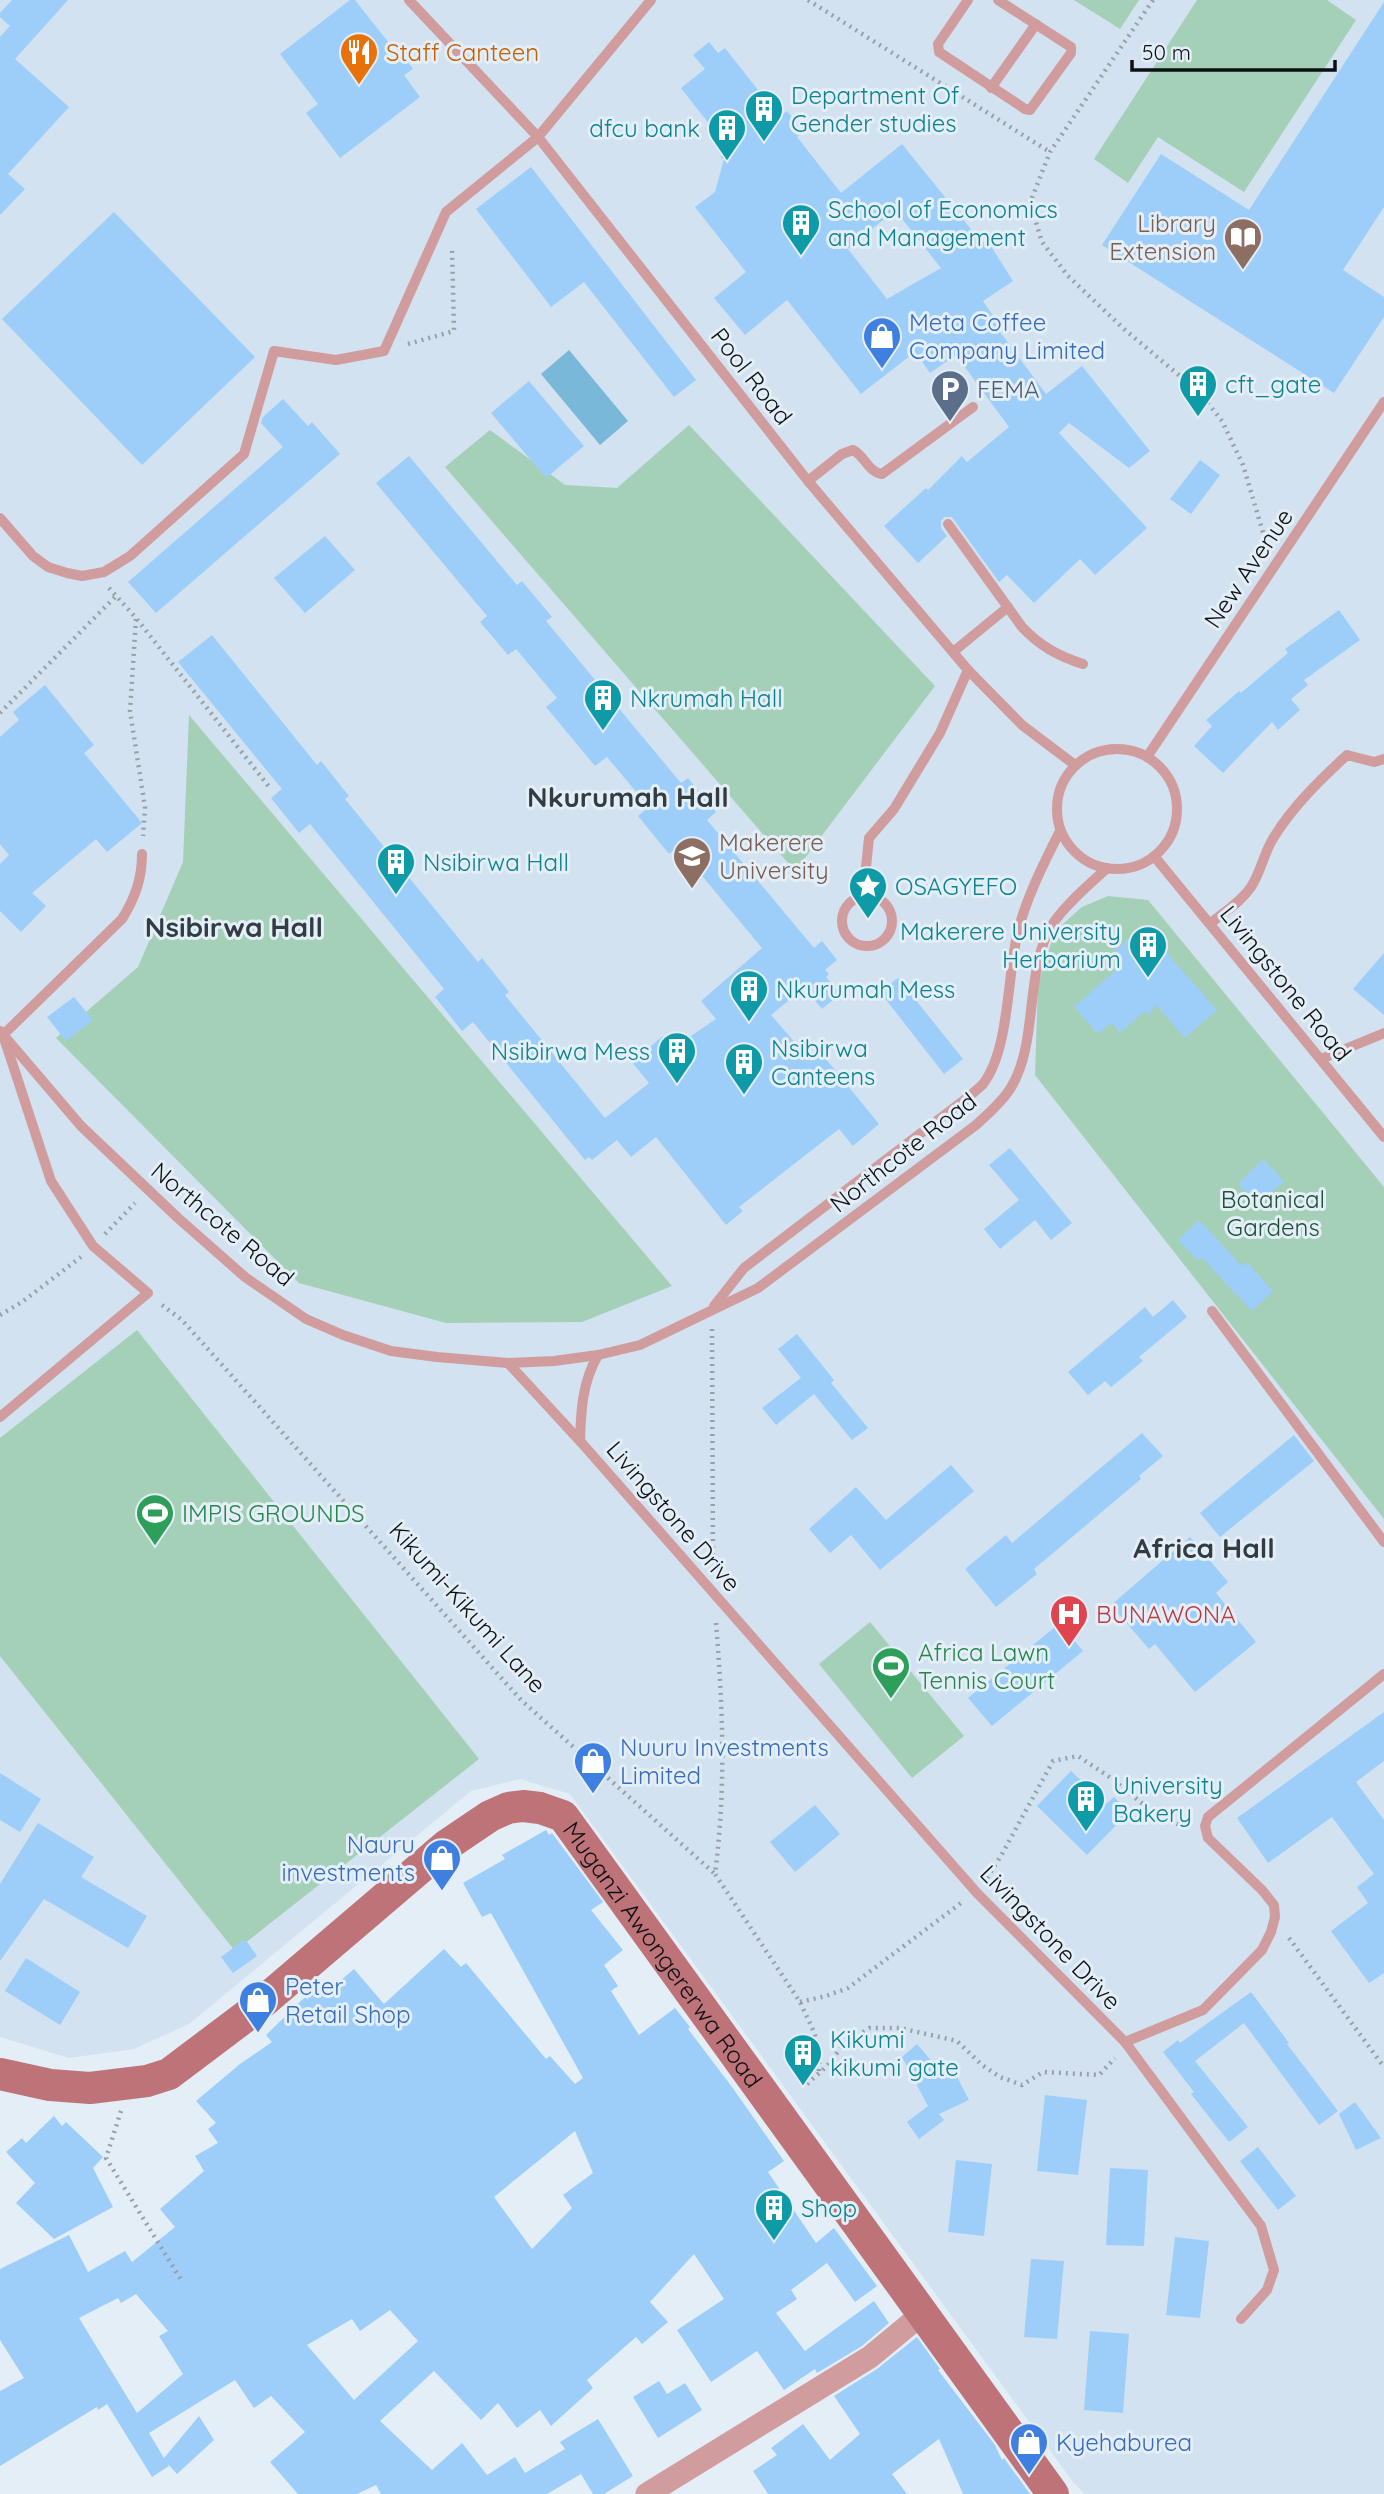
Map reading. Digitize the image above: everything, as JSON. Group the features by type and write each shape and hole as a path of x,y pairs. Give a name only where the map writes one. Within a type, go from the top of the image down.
{"street":[{"name":"Muganzi Awongererwa Road","path":"0,2074 50,2085 90,2088 147,2081 169,2074 250,2012 447,1845 489,1816 508,1808 523,1806 540,1808 563,1816 1053,2494"},
{"path":"647,2494 870,2357 922,2314"}],"lane":[{"name":"Pool Road","path":"409,0 538,138 808,481 968,670 1023,724 1075,765"},
{"path":"0,518 33,556 48,567 82,576 104,572 130,556 244,454 274,351 336,360 384,351 446,212 538,138 651,0"},
{"path":"968,0 938,44 939,52 991,88 1030,110 1071,50 1069,44 999,0"},
{"path":"991,88 1036,24"},
{"name":"New Avenue","path":"1147,757 1384,402"},
{"path":"808,481 848,450 860,454 877,473 888,471 973,407"},
{"path":"948,524 1035,640 1053,653 1083,664"},
{"path":"953,652 1008,607"},
{"path":"863,897 869,838 894,809 940,733 968,670"},
{"path":"1118,748 1133,751 1158,764 1173,786 1178,811 1171,836 1154,856 1131,867 1107,868 1091,863 1077,854 1060,831 1057,817 1058,796 1066,776 1075,765 1088,756 1118,748"},
{"path":"1211,923 1239,901 1252,886 1272,839 1321,779 1347,755 1374,762 1384,759"},
{"name":"Northcote Road","path":"712,1308 744,1268 983,1083 995,1061 1000,1042 1018,930 1039,873 1060,831"},
{"path":"0,1416 148,1293 93,1246 51,1181 2,1033 122,919 135,897 142,869 142,854"},
{"name":"Livingstone Road","path":"1154,856 1384,1137"},
{"name":"Northcote Road","path":"2,1033 81,1126 178,1218 246,1277 306,1319 391,1351 509,1363 554,1362 640,1345 758,1288 976,1125 1010,1089 1020,1065 1028,1038 1041,954 1052,924 1107,868"},
{"path":"863,897 874,897 884,903 890,912 892,923 889,934 881,943 870,946 859,946 849,940 843,931 841,919 844,909 852,900 863,897"},
{"path":"1321,1059 1384,1032"},
{"path":"1212,1311 1384,1542"},
{"name":"Livingstone Drive","path":"580,1441 583,1392 589,1371 598,1355"},
{"name":"Livingstone Drive","path":"509,1363 976,1893 1125,2042 1203,2010 1262,1950 1275,1917"},
{"path":"1275,1917 1274,1905 1262,1890 1208,1838 1205,1826 1208,1817 1384,1674"},
{"path":"1125,2042 1261,2226 1274,2270 1267,2290 1241,2319"}],"path":[{"path":"808,0 1050,152"},
{"path":"1153,0 1050,152 1030,203 1042,242 1077,285 1200,393 1222,421 1243,465 1273,568"},
{"path":"384,351 454,331 452,208"},
{"path":"92,574 117,595 270,788"},
{"path":"0,713 117,595"},
{"path":"136,618 130,711 145,807 142,854"},
{"name":"Kikumi-Kikumi Lane","path":"148,1293 183,1321 521,1700 715,1874 800,2002 814,2032 819,2051 820,2072"},
{"path":"712,1308 713,1593 724,1764 722,1823 715,1874"},
{"path":"800,2002 848,1988 976,1893 1002,1854 1053,1761 1077,1756 1108,1776 1153,1812 1208,1838"},
{"path":"1275,1917 1384,2067"},
{"path":"807,2084 844,2044 870,2028 900,2028 957,2042 1000,2077 1022,2085 1043,2072 1099,2075 1111,2064 1125,2042"},
{"path":"119,2085 121,2112 106,2158 183,2283"}],"shaded area":[{"name":"Makerere University","path":"0,0 1384,0 1384,2494 1085,2494 1073,2482 570,1794 520,1779 471,1791 189,2024 134,2049 69,2058 0,2037"}],"green space":[{"path":"1074,0 1139,0 1120,29"},
{"path":"1197,0 1327,0 1356,20 1244,192 1158,137 1128,183 1094,159"},
{"path":"689,425 935,686 795,871 445,467 490,430 565,485 617,488"},
{"path":"189,715 672,1286 582,1322 446,1323 299,1283 56,1038 138,967 183,862"},
{"name":"Botanical Gardens","path":"1108,896 1148,900 1384,1187 1384,1519 1035,1075 1038,984 1055,931 1082,907"},
{"name":"IMPIS GROUNDS","path":"137,1330 479,1759 235,1951 0,1656 0,1438"},
{"name":"Africa Lawn Tennis Court","path":"870,1622 964,1736 912,1778 819,1664"}],"water":[{"path":"569,350 628,421 600,445 541,374"}],"building":[{"path":"12,0 68,0 15,59 69,107 8,174 25,189 0,215 0,37 10,26 0,17 0,13"},
{"name":"Staff Canteen","path":"350,0 355,0 413,69 404,75 420,97 340,158 306,113 318,104 280,54"},
{"name":"Library Extension","path":"1384,2 1384,207 1343,270 1384,297 1384,317 1334,393 1102,245 1161,154 1249,210"},
{"path":"709,42 718,53 725,48 779,117 787,111 804,132 797,137 841,193 902,144 982,243 987,240 1013,281 983,301 1000,326 997,328 1046,394 1082,366 1150,451 1129,468 1069,423 1059,433 1147,528 1095,575 1080,559 1034,603 1007,575 999,582 952,517 944,517 941,521 941,528 947,536 918,563 884,526 926,488 928,490 962,456 967,462 1009,427 956,355 930,373 915,352 861,394 787,300 745,335 714,298 746,272 695,207 715,192 724,159 721,158 724,143 681,88 705,69 693,55","holes":["895,210 941,268 887,299 848,249"]},
{"path":"531,167 696,380 674,397 584,282 551,307 476,209"},
{"path":"114,212 255,357 142,465 2,319"},
{"path":"529,381 584,446 546,478 491,413"},
{"path":"283,399 308,426 312,422 340,454 156,613 128,582 283,447 261,423 263,417"},
{"path":"409,456 517,585 522,581 552,617 546,621 681,783 688,778 716,812 707,820 814,948 822,941 837,960 825,970 829,974 826,977 840,994 822,1009 804,988 771,1015 811,1061 821,1053 879,1124 853,1146 839,1129 739,1207 743,1211 726,1225 656,1137 631,1157 617,1140 592,1160 589,1157 585,1160 473,1022 462,1031 435,997 444,989 310,824 299,833 271,798 282,789 178,662 212,635 317,765 321,761 349,796 345,799 478,962 482,958 509,992 505,995 605,1118 649,1083 632,1062 663,1036 673,1048 716,1019 701,1001 762,948 678,847 669,854 638,816 649,807 607,757 595,766 546,707 557,698 516,649 508,655 480,622 487,616 376,483"},
{"path":"1200,460 1220,475 1191,514 1170,499"},
{"path":"325,536 355,570 305,613 274,578"},
{"path":"1339,610 1360,640 1304,680 1308,685 1291,699 1300,710 1278,730 1272,722 1223,773 1194,746 1212,726 1206,720 1288,653 1285,649"},
{"path":"45,685 94,745 84,753 142,823 107,852 96,839 32,893 46,906 21,932 0,911 0,864 9,855 0,844 0,737 19,720 13,712"},
{"name":"Makerere University Herbarium","path":"1143,926 1217,1010 1185,1038 1156,1005 1149,1015 1145,1011 1120,1033 1111,1023 1098,1034 1074,1007 1123,964 1112,953"},
{"path":"1384,953 1384,1015 1353,989"},
{"path":"898,978 963,1059 944,1074 880,992"},
{"path":"74,997 93,1020 66,1041 47,1017"},
{"path":"1010,1148 1072,1223 1051,1240 1035,1220 1000,1249 984,1229 1019,1200 989,1165"},
{"path":"1263,1159 1284,1181 1259,1205 1238,1184"},
{"path":"1199,1220 1242,1266 1247,1262 1273,1291 1252,1311 1202,1258 1198,1261 1178,1240"},
{"path":"1173,1300 1187,1317 1139,1357 1143,1361 1111,1387 1105,1381 1088,1395 1068,1372 1145,1307 1153,1317"},
{"path":"797,1334 834,1380 831,1383 868,1428 852,1440 814,1394 776,1425 762,1408 801,1378 778,1349"},
{"path":"1142,1433 1163,1456 1139,1476 1141,1479 1034,1569 1037,1574 996,1607 965,1569 1006,1535 1012,1543"},
{"path":"1294,1435 1314,1461 1220,1537 1200,1513"},
{"path":"951,1465 974,1491 880,1570 851,1535 830,1553 809,1529 856,1487 886,1520"},
{"path":"1190,1537 1228,1582 1216,1593 1256,1642 1195,1692 1155,1644 1149,1649 1111,1605"},
{"path":"1060,1623 1083,1651 992,1726 968,1698"},
{"path":"1384,1712 1384,1761 1356,1782 1384,1820 1384,1973 1369,1983 1331,1931 1368,1903 1357,1887 1374,1874 1332,1817 1268,1863 1237,1818"},
{"name":"University Bakery","path":"1071,1771 1106,1804 1114,1797 1129,1812 1087,1855 1037,1806"},
{"path":"0,1773 41,1799 20,1832 0,1820"},
{"path":"815,1805 840,1834 795,1872 770,1842"},
{"path":"38,1823 94,1857 81,1877 147,1916 128,1948 44,1899 0,1961 0,1884"},
{"path":"546,1830 549,1835 552,1833 603,1902 591,1910 623,1950 604,1965 618,1986 611,1991 639,2035 675,2008 784,2161 768,2172 816,2243 834,2228 877,2286 855,2302 827,2263 791,2290 797,2299 776,2313 805,2351 874,2301 889,2323 862,2346 817,2373 815,2369 784,2390 757,2351 711,2382 677,2330 724,2299 694,2254 650,2302 668,2322 642,2344 636,2337 587,2380 593,2388 551,2426 540,2410 517,2428 498,2403 481,2420 434,2371 380,2421 432,2470 462,2443 487,2475 515,2457 525,2473 565,2449 560,2442 598,2419 633,2476 604,2494 593,2494 581,2474 547,2494 381,2494 376,2485 357,2494 298,2494 270,2462 305,2432 271,2396 254,2408 235,2380 149,2433 164,2458 199,2416 214,2440 177,2474 167,2463 169,2466 152,2477 107,2404 98,2410 97,2407 0,2466 0,2391 24,2378 0,2340 0,2269 69,2235 88,2272 125,2251 132,2262 175,2227 160,2209 204,2171 195,2156 218,2143 208,2129 216,2123 196,2101 240,2064 272,2042 266,2035 305,1997 307,1999 319,1990 324,1995 354,1969 384,2004 444,1949 461,1967 466,1963 546,2059 550,2056 575,2084 583,2078 491,1913 482,1917 463,1883 505,1859 502,1855","holes":["575,2131 593,2173 563,2195 572,2208 532,2249 494,2197","136,2294 168,2331 159,2336 183,2374 137,2413 79,2318 118,2298 121,2303","390,2310 418,2341 354,2400 307,2345 352,2319 360,2331"]},
{"path":"245,1939 257,1956 233,1973 221,1957"},
{"path":"26,1958 80,1992 60,2025 5,1991"},
{"path":"1251,1992 1338,2111 1319,2125 1244,2023 1195,2061 1248,2127 1229,2142 1191,2094 1194,2092 1163,2052 1178,2040 1180,2043"},
{"path":"917,2044 944,2076 954,2071 969,2100 939,2114 944,2120 919,2139 907,2122 928,2106 902,2057"},
{"path":"1045,2095 1087,2100 1078,2175 1037,2171"},
{"path":"1355,2102 1381,2138 1356,2150 1339,2114"},
{"path":"54,2116 62,2126 66,2122 103,2157 93,2168 113,2207 54,2239 16,2203 35,2183 6,2152 22,2138 26,2143"},
{"path":"1258,2147 1296,2196 1278,2210 1240,2161"},
{"path":"956,2160 992,2164 984,2236 948,2232"},
{"path":"1110,2168 1148,2170 1144,2246 1106,2245"},
{"path":"1175,2237 1209,2241 1200,2318 1166,2315"},
{"path":"1031,2259 1064,2261 1057,2339 1024,2337"},
{"path":"1090,2331 1129,2334 1123,2413 1084,2410"},
{"path":"917,2337 940,2369 938,2370 995,2445 1002,2460 1004,2458 1030,2494 963,2494 939,2439 892,2474 907,2494 768,2494 753,2471 777,2455 771,2448 803,2424 830,2460 860,2434 834,2396 877,2369"},
{"path":"659,2381 667,2394 685,2383 702,2410 658,2438 633,2397"}],"place":[{"name":"Staff Canteen","path":"359,86"},
{"name":"Department Of Gender studies","path":"764,143"},
{"name":"dfcu bank","path":"727,162"},
{"name":"School of Economics and Management","path":"801,257"},
{"name":"Library Extension","path":"1243,271"},
{"name":"Meta Coffee Company Limited","path":"882,370"},
{"name":"cft_gate","path":"1198,418"},
{"name":"FEMA","path":"950,423"},
{"name":"Nkrumah Hall","path":"603,732"},
{"name":"Makerere University","path":"692,890"},
{"name":"Nsibirwa Hall","path":"396,896"},
{"name":"OSAGYEFO","path":"868,920"},
{"name":"Makerere University Herbarium","path":"1148,979"},
{"name":"Nkurumah Mess","path":"749,1023"},
{"name":"Nsibirwa Mess","path":"677,1085"},
{"name":"Nsibirwa Canteens","path":"744,1096"},
{"name":"IMPIS GROUNDS","path":"155,1547"},
{"name":"BUNAWONA","path":"1069,1648"},
{"name":"Africa Lawn Tennis Court","path":"891,1700"},
{"name":"Nuuru Investments Limited","path":"593,1795"},
{"name":"University Bakery","path":"1086,1833"},
{"name":"Nauru investments","path":"442,1892"},
{"name":"Peter Retail Shop","path":"258,2034"},
{"name":"Kikumi kikumi gate","path":"803,2087"},
{"name":"Shop","path":"774,2242"},
{"name":"Kyehaburea","path":"1029,2476"}],"district":[{"name":"Nkurumah Hall","path":"628,796"},
{"name":"Nsibirwa Hall","path":"234,926"},
{"name":"Africa Hall","path":"1204,1547"}]}
